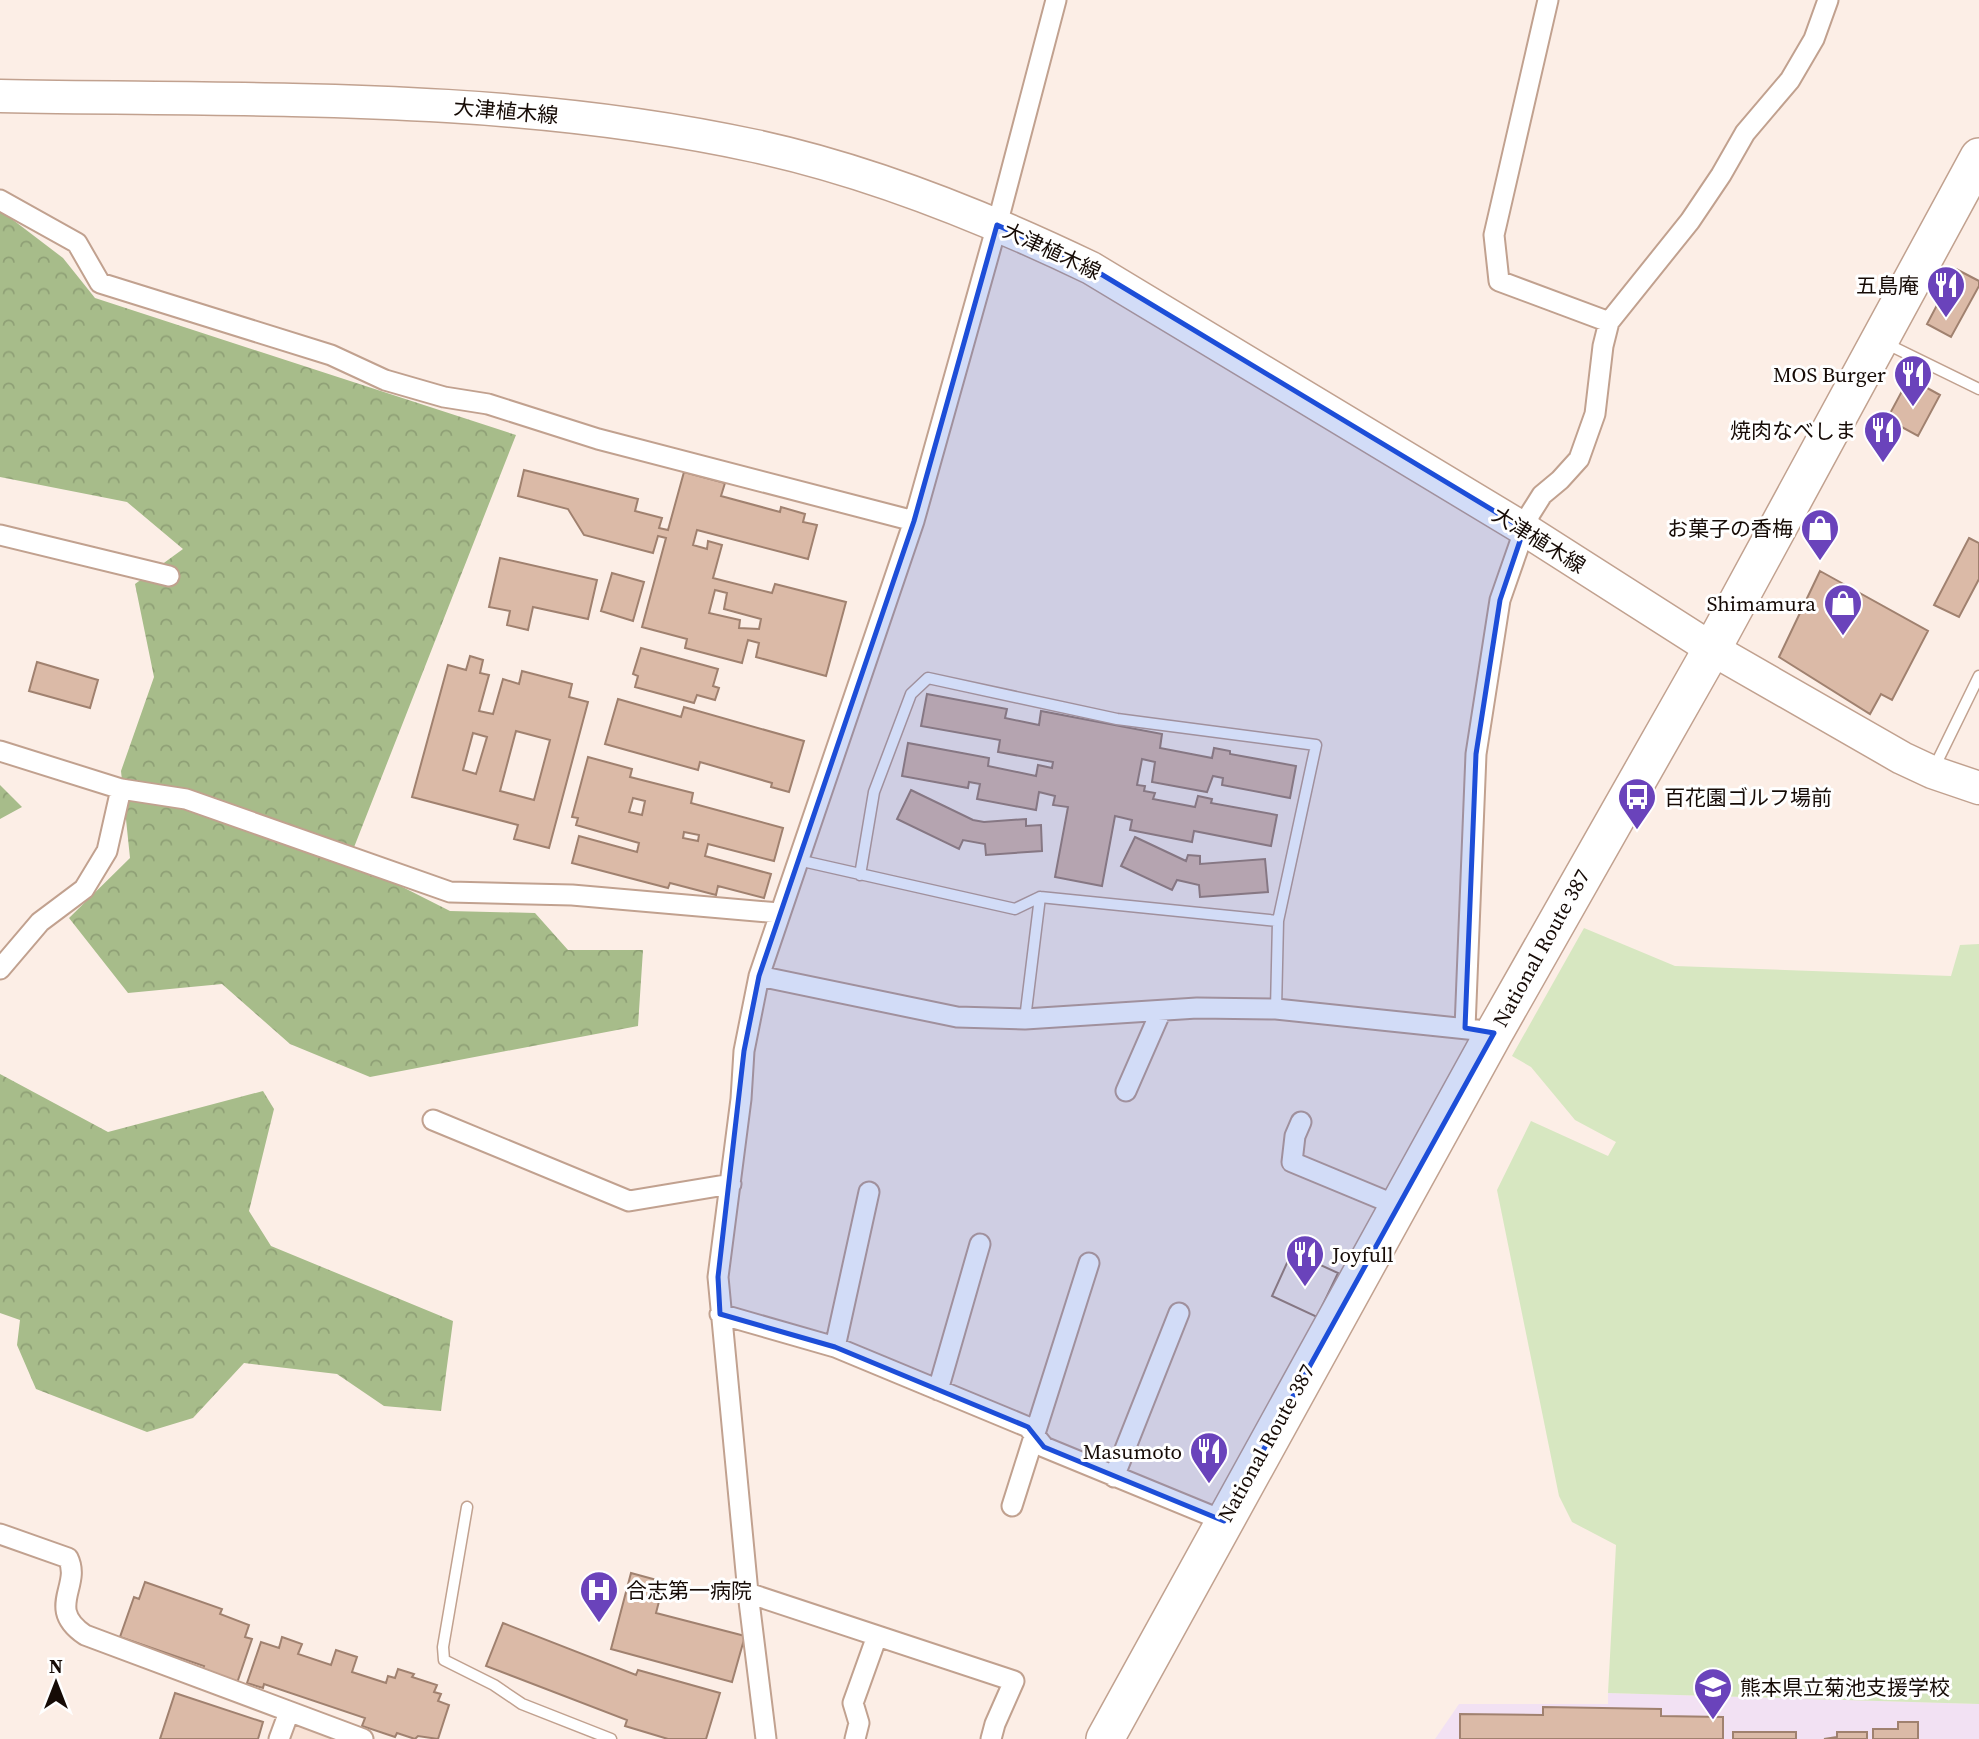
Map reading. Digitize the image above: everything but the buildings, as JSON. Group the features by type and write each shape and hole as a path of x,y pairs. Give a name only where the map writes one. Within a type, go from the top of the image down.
{"highway":[{"name":"National Route 387","path":"1105,1739 1398,1206 1479,1030 1712,649 1979,157"}],"main road":[{"name":"大津植木線","path":"0,96 434,104 542,113 755,146 830,165 997,225 1091,268 1524,529 1712,649 1902,758 1932,772 1979,788"}],"street":[{"path":"766,1739 748,1593 718,1277 731,1184 744,1051 759,976 779,913 914,521 997,225 1056,0"},
{"path":"1548,0 1494,235 1499,281 1609,322"},
{"path":"759,976 957,1017 1025,1019 1197,1008 1276,1009 1479,1030 1476,754 1500,600 1524,529 1542,495 1560,480 1579,458 1595,414 1602,346 1609,322 1690,221 1745,134 1790,80 1814,39 1828,0"},
{"path":"0,200 77,243 100,283 331,355 385,380 444,397 488,404 598,439 914,521"},
{"path":"0,536 169,576"},
{"path":"0,751 121,789 186,799 450,892 572,895 779,913"},
{"path":"0,969 40,922 84,889 107,851 121,789"},
{"path":"1126,1091 1161,1010"},
{"path":"433,1120 629,1201 731,1184"},
{"path":"1301,1122 1295,1136 1292,1162 1398,1206"},
{"path":"835,1347 869,1192"},
{"path":"938,1390 979,1244"},
{"path":"1012,1506 1089,1263"},
{"path":"1114,1477 1180,1313"},
{"path":"720,1314 835,1347 1028,1427 1044,1447 1224,1521"},
{"path":"0,1534 68,1558 70,1571 66,1612 77,1629 85,1635 363,1739"},
{"path":"748,1593 1014,1681 991,1739"},
{"path":"855,1739 859,1723 853,1703 877,1636"},
{"path":"279,1739 289,1712"}],"lane":[{"path":"1881,341 1979,389"},
{"path":"1932,772 1979,676"},
{"path":"860,875 874,792 911,694 928,678 1117,719 1317,745 1278,921 1276,1009"},
{"path":"797,860 1015,909 1040,897 1278,921"},
{"path":"1025,1019 1040,897"},
{"path":"467,1507 443,1647 444,1660 494,1685 522,1704 611,1739"}],"highlighted area":[{"path":"997,225 1091,268 1524,529 1500,600 1476,754 1465,1028 1494,1033 1224,1521 1044,1447 1028,1427 835,1347 720,1314 718,1277 744,1051 759,976 914,521"}],"shaded area":[{"name":"熊本県立菊池支援学校","path":"1608,1693 1979,1704 1979,1739 1435,1739 1459,1704 1608,1704"},
{"path":"296,1723 331,1739 290,1739"}],"green space":[{"path":"0,210 63,258 95,298 516,435 349,860 450,911 535,913 568,950 643,950 638,1026 370,1077 290,1044 222,984 128,993 69,918 130,858 121,771 154,677 135,584 183,549 127,502 0,477"},
{"path":"0,785 22,807 0,819"},
{"path":"1584,928 1675,966 1951,976 1960,945 1979,944 1979,1704 1608,1693 1616,1545 1572,1522 1559,1496 1497,1190 1531,1121 1608,1156 1616,1142 1575,1120 1531,1067 1512,1056"},
{"path":"0,1074 108,1132 263,1091 274,1109 249,1211 271,1246 453,1321 441,1411 384,1406 337,1374 244,1363 193,1418 147,1432 36,1389 17,1345 20,1320 0,1313"}],"place":[{"name":"五島庵","path":"1946,319"},
{"name":"MOS Burger","path":"1913,408"},
{"name":"焼肉なべしま","path":"1883,464"},
{"name":"お菓子の香梅","path":"1820,562"},
{"name":"Shimamura","path":"1843,637"},
{"name":"百花園ゴルフ場前","path":"1637,831"},
{"name":"Joyfull","path":"1305,1288"},
{"name":"Masumoto","path":"1209,1485"},
{"name":"合志第一病院","path":"599,1624"},
{"name":"熊本県立菊池支援学校","path":"1713,1721"}]}
